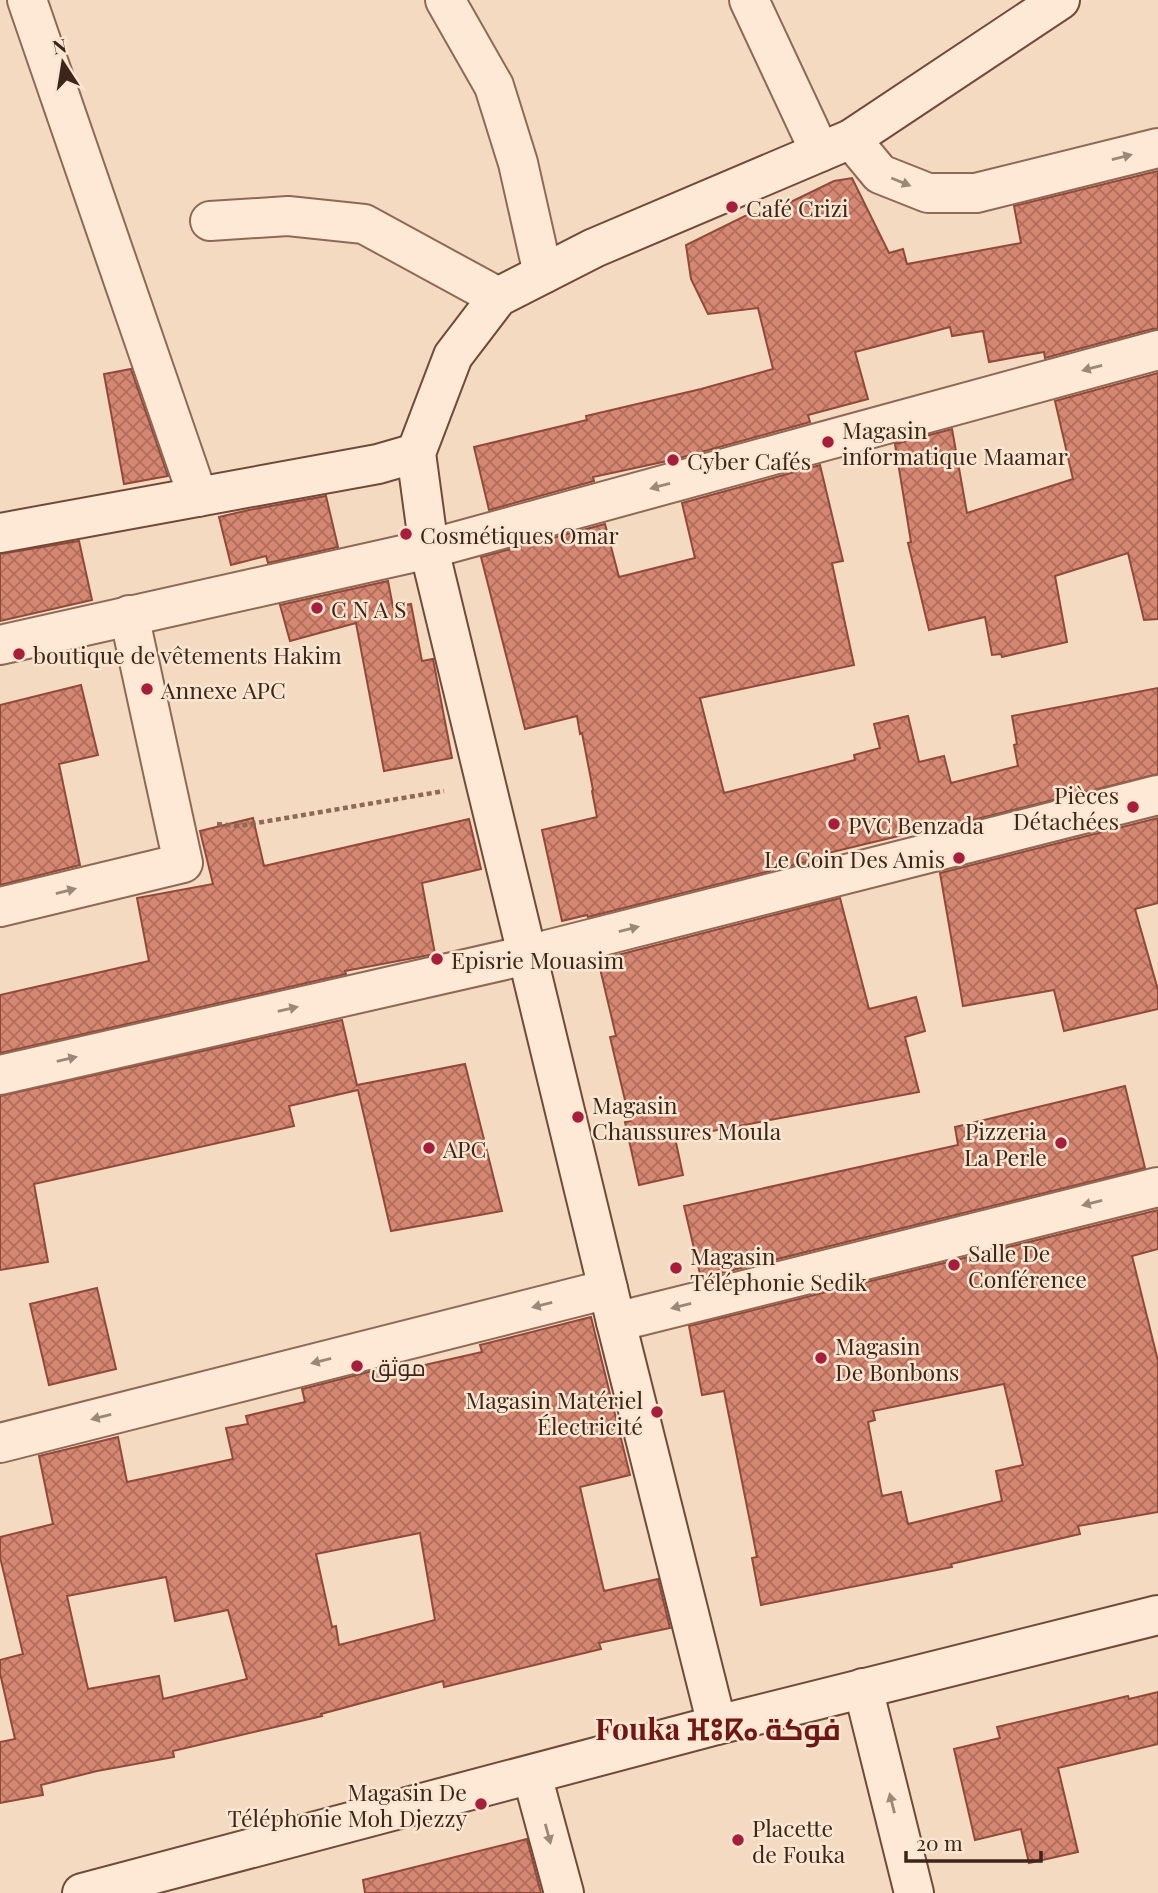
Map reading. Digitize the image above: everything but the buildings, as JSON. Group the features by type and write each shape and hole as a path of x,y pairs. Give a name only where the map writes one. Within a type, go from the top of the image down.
{"street":[{"path":"27,0 198,497"},
{"path":"445,0 494,86 518,163 543,274"},
{"path":"749,0 835,145 880,174 928,193 976,193 1158,148"},
{"path":"717,1725 429,549 416,453 453,356 498,297 594,248 835,145 1060,0"},
{"path":"210,221 288,216 364,224 498,297"},
{"path":"0,645 429,549 1158,350"},
{"path":"0,533 378,464 416,453"},
{"path":"0,907 183,863 129,615"},
{"path":"0,1074 527,955 1158,795"},
{"path":"0,1443 612,1305 1158,1186"},
{"path":"82,1893 717,1725 1158,1615"},
{"path":"863,1688 914,1893"},
{"path":"532,1775 564,1893"}],"path":[{"path":"174,819 239,826 486,784"}],"place":[{"name":"Café Crizi","path":"732,207"},
{"name":"Magasin informatique Maamar","path":"828,442"},
{"name":"Cyber Cafés","path":"673,460"},
{"name":"Cosmétiques Omar","path":"406,534"},
{"name":"C N A S","path":"317,608"},
{"name":"boutique de vêtements Hakim","path":"19,654"},
{"name":"Annexe APC","path":"147,689"},
{"name":"Pièces Détachées","path":"1133,807"},
{"name":"PVC Benzada","path":"834,824"},
{"name":"Le Coin Des Amis","path":"959,858"},
{"name":"Episrie Mouasim","path":"437,959"},
{"name":"Magasin Chaussures Moula","path":"578,1117"},
{"name":"Pizzeria La Perle","path":"1061,1143"},
{"name":"APC","path":"429,1148"},
{"name":"Salle De Conférence","path":"954,1265"},
{"name":"Magasin Téléphonie Sedik","path":"676,1268"},
{"name":"Magasin De Bonbons","path":"821,1358"},
{"name":"موثق","path":"357,1366"},
{"name":"Magasin Matériel Électricité","path":"657,1412"},
{"name":"Magasin De Téléphonie Moh Djezzy","path":"481,1804"},
{"name":"Placette de Fouka","path":"738,1840"}],"district":[{"name":"Fouka ⴼⵓⴽⴰ فوكة","path":"718,1728"}]}
